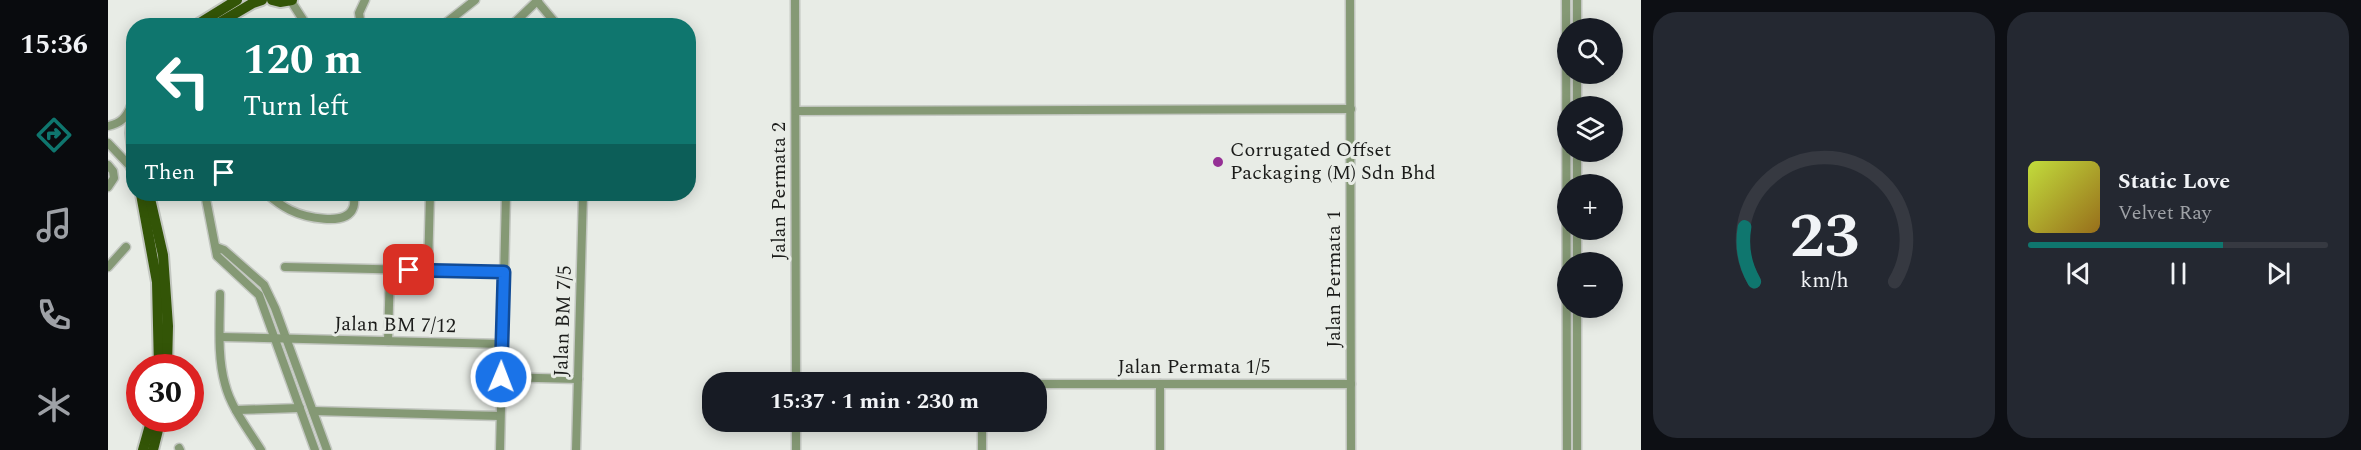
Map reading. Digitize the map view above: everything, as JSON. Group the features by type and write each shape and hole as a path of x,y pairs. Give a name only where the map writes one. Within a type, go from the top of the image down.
{"main road":[{"path":"208,18 237,0"},
{"path":"228,18 262,0"},
{"path":"272,0 280,2 292,0"},
{"path":"142,201 157,282 159,354"},
{"path":"151,201 163,255 168,326 167,354"},
{"path":"143,450 148,432"},
{"path":"153,450 158,432"}],"street":[{"path":"292,0 302,18"},
{"path":"360,18 359,13 365,0"},
{"path":"452,18 475,0"},
{"name":"Jalan Permata 2","path":"795,0 796,372"},
{"name":"Jalan Permata 1","path":"1350,0 1351,450"},
{"path":"1566,0 1566,450"},
{"path":"1577,0 1577,18"},
{"path":"520,18 538,1 552,18"},
{"path":"796,111 1351,109"},
{"path":"108,126 126,117"},
{"path":"108,143 126,162"},
{"path":"108,165 113,171 114,178 108,187"},
{"path":"206,201 217,256 258,293 315,450"},
{"path":"277,201 292,211 327,219 349,214 353,209 354,201"},
{"path":"428,270 430,201"},
{"path":"500,450 506,201"},
{"name":"Jalan BM 7/5","path":"576,450 584,201"},
{"path":"108,267 126,247"},
{"path":"216,247 224,250 262,282 275,308 327,450"},
{"path":"285,267 504,272"},
{"path":"388,341 390,269"},
{"path":"220,294 221,362 225,386 236,410 261,450"},
{"path":"1577,318 1577,450"},
{"name":"Jalan BM 7/12","path":"221,337 502,344"},
{"path":"501,377 578,379"},
{"name":"Jalan Permata 1/5","path":"1047,384 1351,384"},
{"path":"1160,450 1161,384"},
{"path":"236,410 300,408"},
{"path":"313,411 500,416"},
{"path":"796,432 796,450"},
{"path":"982,432 982,450"}],"place":[{"name":"Corrugated Offset Packaging (M) Sdn Bhd","path":"1218,162"}],"route":[{"path":"409,270 504,272 501,377"}]}
